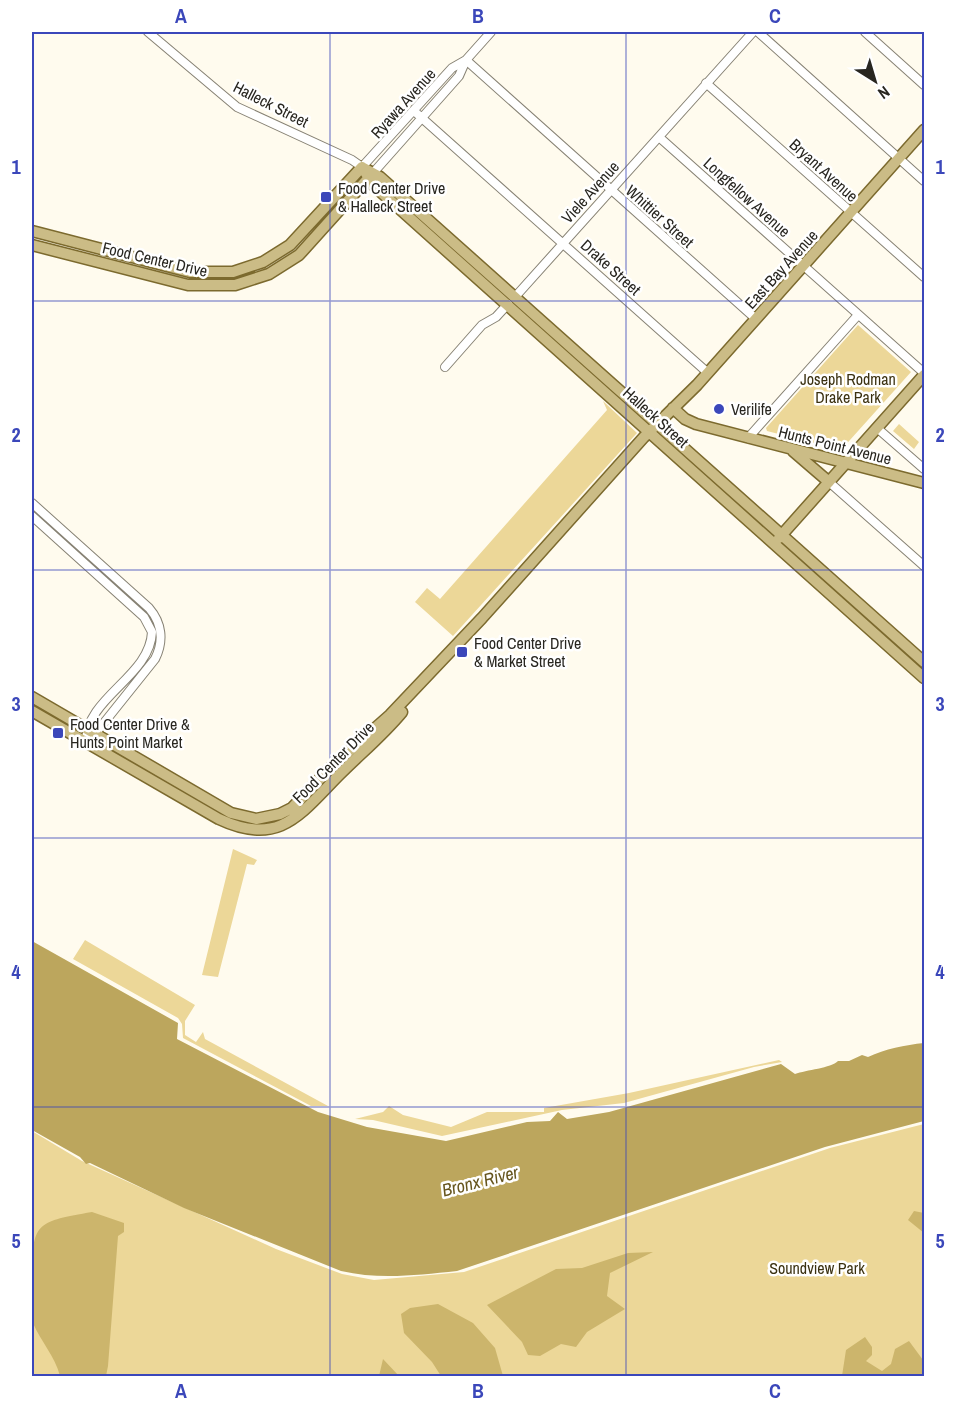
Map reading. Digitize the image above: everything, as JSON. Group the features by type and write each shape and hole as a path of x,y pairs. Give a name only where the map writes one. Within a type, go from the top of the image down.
{"main road":[{"name":"East Bay Avenue","path":"653,427 708,373 924,130"},
{"name":"Halleck Street","path":"362,167 923,669"},
{"name":"Food Center Drive","path":"37,232 190,272 233,272 263,262 290,245 362,167"},
{"name":"Food Center Drive","path":"32,245 199,287 235,285 258,279 299,255 371,176"},
{"path":"37,232 123,269"},
{"path":"779,538 924,374"},
{"name":"Hunts Point Avenue","path":"673,408 685,419 696,424 921,482"},
{"name":"Food Center Drive","path":"32,697 231,813 243,817 264,818 286,812 303,798 335,763 381,724 441,662 653,427"},
{"path":"794,451 829,482"},
{"name":"Food Center Drive","path":"32,711 232,825 257,829 284,824 306,810 340,774 374,744 441,662"},
{"path":"132,769 196,794"}],"street":[{"name":"Halleck Street","path":"148,32 237,107 352,160 362,167"},
{"name":"Ryawa Avenue","path":"362,167 452,68 466,60 492,32"},
{"name":"Viele Avenue","path":"445,367 482,325 496,317 512,301 753,32"},
{"path":"758,32 924,181"},
{"path":"865,32 924,85"},
{"name":"Ryawa Avenue","path":"371,176 459,76 466,60"},
{"name":"Whittier Street","path":"466,60 756,319"},
{"name":"Bryant Avenue","path":"706,83 924,277"},
{"name":"Drake Street","path":"414,111 708,373"},
{"name":"Longfellow Avenue","path":"658,137 924,374"},
{"path":"748,438 858,315"},
{"path":"877,428 923,467 921,482"},
{"path":"829,482 924,566"},
{"path":"32,503 149,608 158,620 161,644 155,659 90,732"},
{"path":"32,516 144,617 152,632 147,650 101,706 86,742"}],"green space":[{"name":"Joseph Rodman Drake Park","path":"858,325 911,372 841,450 767,431 766,428"},
{"path":"603,401 637,433 453,636 415,602 427,588 440,599 607,410"},
{"path":"899,424 919,442 914,449 893,431"},
{"path":"233,849 257,860 254,865 247,864 218,977 202,975"},
{"path":"85,940 195,1005 185,1021 185,1035 196,1042 203,1032 205,1039 328,1106 311,1106 183,1038 182,1024 178,1018 73,959"},
{"path":"779,1060 782,1062 754,1067 624,1103 562,1110 442,1136 373,1120 355,1119 383,1112 389,1106 403,1115 451,1127 487,1112 544,1112 544,1108 629,1093"},
{"name":"Soundview Park","path":"924,1124 924,1376 32,1376 32,1131 82,1161 276,1249 342,1274 374,1280 464,1272 830,1148"}],"shaded area":[{"path":"914,1211 924,1213 924,1233 908,1220"},
{"path":"92,1212 124,1223 124,1232 118,1236 108,1366 106,1376 60,1376 32,1319 33,1247 41,1228 48,1223"},
{"path":"653,1252 610,1273 607,1296 625,1309 587,1332 576,1347 561,1344 540,1356 528,1355 522,1342 487,1305 556,1269 582,1268 628,1253"},
{"path":"438,1304 473,1323 495,1348 503,1376 441,1376 432,1362 404,1333 401,1314 410,1308"},
{"path":"865,1337 872,1347 872,1355 866,1361 882,1371 891,1364 895,1349 909,1341 923,1360 924,1376 842,1376 846,1350"},
{"path":"383,1359 399,1376 379,1376"}],"water":[{"name":"Bronx River","path":"32,941 178,1023 177,1039 318,1112 367,1127 446,1141 527,1122 550,1121 558,1112 567,1119 609,1112 781,1064 795,1074 838,1061 849,1061 862,1055 868,1057 895,1048 924,1043 924,1121 825,1147 457,1271 384,1276 341,1271 184,1208 90,1163 86,1164 80,1157 32,1130"}],"place":[{"name":"Food Center Drive & Halleck Street","path":"326,197"},
{"name":"Verilife","path":"719,409"},
{"name":"Food Center Drive & Market Street","path":"462,652"},
{"name":"Food Center Drive & Hunts Point Market","path":"58,733"}]}
